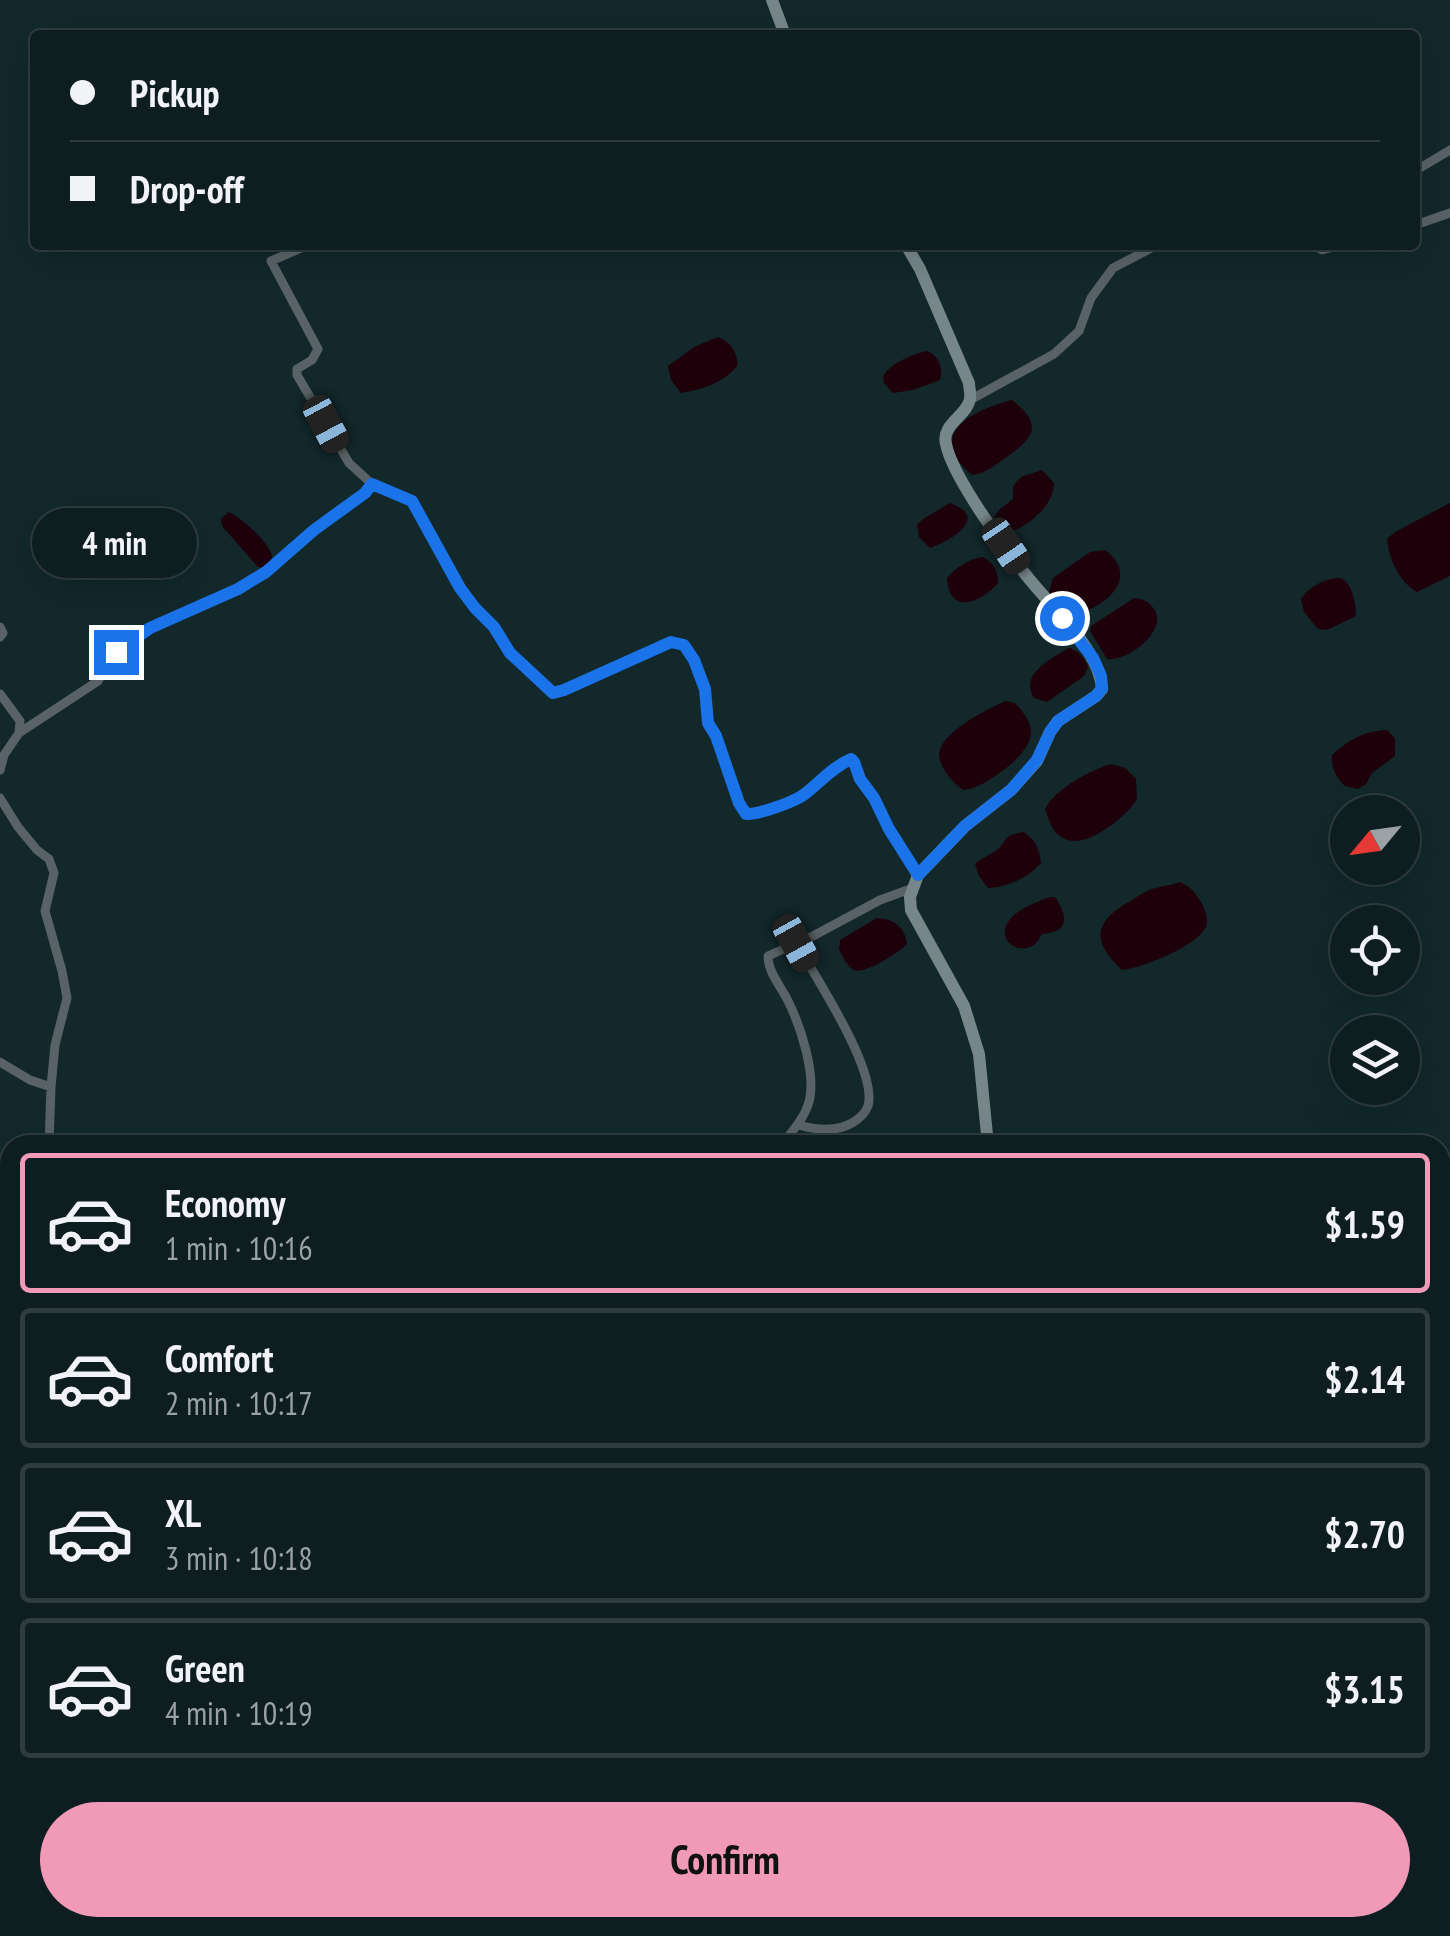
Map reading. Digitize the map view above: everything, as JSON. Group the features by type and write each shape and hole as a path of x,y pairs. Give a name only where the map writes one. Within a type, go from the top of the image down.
{"street":[{"path":"772,0 783,30"},
{"path":"1420,168 1450,150"},
{"path":"1420,223 1450,213"},
{"path":"296,250 271,261 318,350 312,360 297,369 298,375 349,463 372,484 412,501 460,588 494,627 510,653 553,693 671,642 684,645 705,689 708,723 746,814 759,814 802,797 832,769 851,759 916,882"},
{"path":"909,250 969,383 970,400 944,438 946,447 969,492 1024,573 1093,658 1101,676 1102,688 1096,696 1058,721 1037,760 1011,790 965,826 916,882 910,897 911,910 964,1006 979,1054 987,1135"},
{"path":"970,400 1054,354 1078,332 1091,298 1113,268 1147,250"},
{"path":"0,770 4,755 19,734 98,681 116,652 150,628 238,589 266,572 372,484"},
{"path":"0,627 0,638"},
{"path":"0,694 20,721 19,734"},
{"path":"0,798 36,850 49,858 54,873 45,912 67,998 54,1045 50,1135"},
{"path":"791,1135 810,1099 811,1073 798,1025 768,961 772,953 916,882"},
{"path":"796,943 852,1042 864,1070 868,1104 862,1116 847,1126 828,1129 799,1124"},
{"path":"0,1062 30,1080 51,1086"}],"shaded area":[{"path":"718,337 732,348 738,365 712,384 681,393 671,380 668,366 694,347"},
{"path":"926,351 939,362 940,380 893,393 883,376 902,360"},
{"path":"1012,400 1028,416 1032,430 1029,436 995,465 972,475 958,461 952,448 953,436 959,426 982,410"},
{"path":"1042,470 1054,483 1049,500 1030,521 1005,533 995,525 994,518 1013,499 1013,486 1021,477"},
{"path":"950,503 962,509 967,522 956,535 930,548 919,537 917,525"},
{"path":"1450,503 1450,576 1417,592 1396,569 1387,539"},
{"path":"228,512 266,544 272,556 271,565 258,567 222,526 221,519"},
{"path":"1105,550 1120,571 1114,592 1094,607 1069,615 1055,604 1049,592 1053,578 1090,552"},
{"path":"983,557 995,568 998,583 975,600 960,602 953,598 947,578 963,564"},
{"path":"1340,578 1351,589 1356,616 1327,630 1318,629 1304,612 1301,599 1318,584"},
{"path":"1134,598 1146,601 1154,609 1156,627 1135,650 1107,659 1090,631 1091,626"},
{"path":"1069,648 1086,663 1084,676 1047,702 1034,698 1030,689 1034,675"},
{"path":"1006,701 1015,703 1027,719 1031,733 1027,746 1002,772 963,790 942,766 940,749 959,727"},
{"path":"1387,730 1395,738 1395,756 1358,789 1345,786 1335,772 1332,755 1357,737"},
{"path":"1111,764 1125,768 1136,779 1137,800 1114,823 1092,837 1070,841 1061,837 1045,809 1050,801 1074,781"},
{"path":"1024,832 1036,845 1041,863 1017,881 988,888 975,864 997,850 1009,836"},
{"path":"1180,882 1200,900 1206,927 1181,948 1155,961 1122,970 1103,945 1101,929 1105,921 1146,892"},
{"path":"1055,897 1062,911 1062,926 1042,934 1029,947 1009,943 1005,930 1011,918"},
{"path":"877,918 898,925 907,944 873,966 854,970 839,949 840,940"}],"route":[{"path":"116,652 150,628 238,589 266,572 372,484 412,501 460,588 494,627 510,653 553,693 678,642 694,660 705,689 708,723 746,814 759,814 802,797 832,769 851,759 918,875 965,826 1011,790 1037,760 1058,721 1102,688 1093,658 1062,618"}]}
